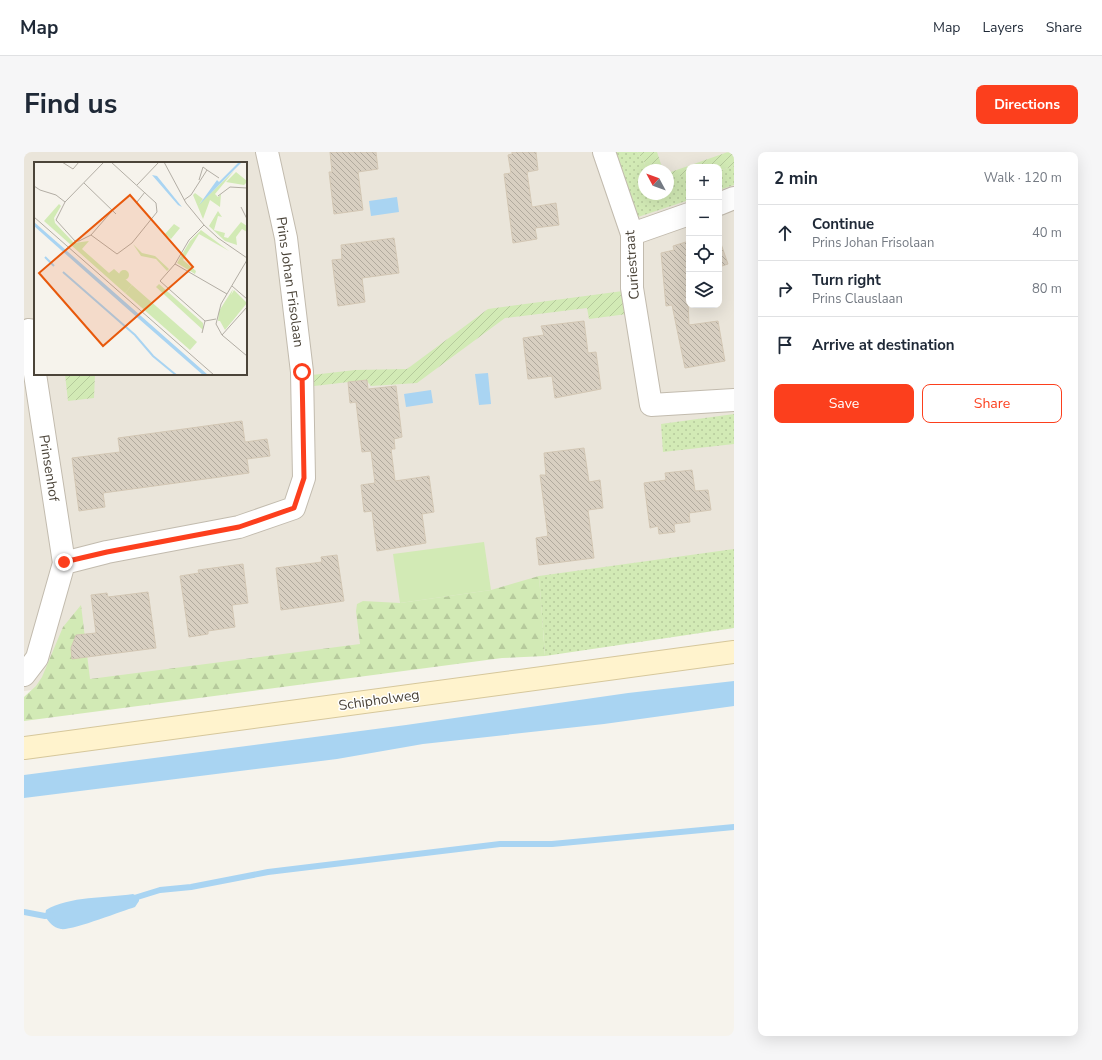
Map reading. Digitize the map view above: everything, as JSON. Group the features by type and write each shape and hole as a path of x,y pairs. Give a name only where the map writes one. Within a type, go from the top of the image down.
{"main road":[{"name":"Schipholweg","path":"24,748 734,652"}],"street":[{"name":"Prins Johan Frisolaan","path":"64,562 107,552 239,527 294,508 304,478 302,372 286,238 268,152"},
{"name":"Curiestraat","path":"604,152 632,234 632,288 651,405 734,400"},
{"path":"722,203 734,198"},
{"path":"632,234 686,215"},
{"name":"Prinsenhof","path":"29,330 34,366"},
{"name":"Prinsenhof","path":"35,375 64,562"},
{"path":"24,675 37,658 64,562"}],"shaded area":[{"path":"24,152 734,152 734,603 24,691"}],"green space":[{"path":"615,152 637,152 644,161 645,164 638,164 638,200 674,200 674,175 686,175 686,201 635,218"},
{"path":"637,152 657,152 661,164 645,164"},
{"path":"728,152 734,152 734,166 722,170 722,164 694,164"},
{"path":"734,166 734,185 722,189 722,170"},
{"path":"686,167 686,177 674,175 674,171"},
{"path":"623,291 627,314 589,319 587,308 505,318 417,383 371,386 366,380 314,386 312,375 355,370 407,369 488,309"},
{"path":"65,375 95,375 94,398 68,401"},
{"path":"734,414 734,444 663,452 661,424"},
{"path":"484,542 491,590 400,603 393,554"},
{"path":"734,549 734,628 545,656 539,576"},
{"path":"539,576 545,656 502,658 24,721 24,697 36,686 42,677 63,627 81,605 90,679 360,644 356,611 357,604 363,601 400,603 491,590"}],"water":[{"path":"397,197 399,212 371,216 369,201"},
{"path":"488,373 491,404 479,405 475,374"},
{"path":"431,390 433,403 406,407 404,394"},
{"path":"734,681 734,706 604,724 423,744 337,759 24,798 24,775 406,725 628,693"},
{"path":"133,894 139,897 139,901 135,907 67,929 56,927 51,924 45,916 46,910 55,905 66,902 88,898"}],"building":[{"path":"330,152 376,152 378,169 358,172 363,210 334,214 329,172 332,172"},
{"path":"512,152 536,152 538,170 527,172 532,207 556,203 559,225 535,228 537,239 513,243 504,174 511,173 508,155 512,154"},
{"path":"394,238 399,273 362,278 365,302 338,306 332,260 342,259 341,245"},
{"path":"686,242 686,308 688,308 689,325 718,321 725,361 685,368 672,305 666,306 661,253 674,250 673,246"},
{"path":"722,247 728,264 722,266"},
{"path":"584,321 588,353 596,352 601,389 555,398 552,376 528,379 523,338 544,335 541,326"},
{"path":"367,380 368,389 396,386 402,437 394,439 395,449 391,449 395,481 429,476 434,512 422,514 426,543 377,551 372,511 364,512 361,485 375,483 371,451 362,452 356,402 350,403 348,382"},
{"path":"242,421 245,442 267,439 270,456 247,459 249,473 103,493 105,507 79,511 72,458 120,452 118,438"},
{"path":"584,448 589,482 600,480 603,508 588,510 594,558 539,565 536,538 548,536 540,475 546,475 544,453"},
{"path":"692,470 695,491 708,490 711,510 689,513 690,522 674,524 675,532 659,534 658,526 650,528 644,483 666,480 665,473"},
{"path":"337,555 344,601 281,610 276,568 322,562 321,557"},
{"path":"243,564 248,603 232,605 235,627 208,631 208,634 189,637 180,576 199,573 198,570"},
{"path":"148,592 156,648 72,659 71,648 76,635 96,633 91,595 107,593 108,597"}],"waterway":[{"path":"131,899 160,890 191,887 268,872 500,844 552,844 734,827"},
{"path":"24,912 45,916 52,915"}],"route":[{"path":"64,562 107,552 239,527 294,508 304,478 302,372"}]}
